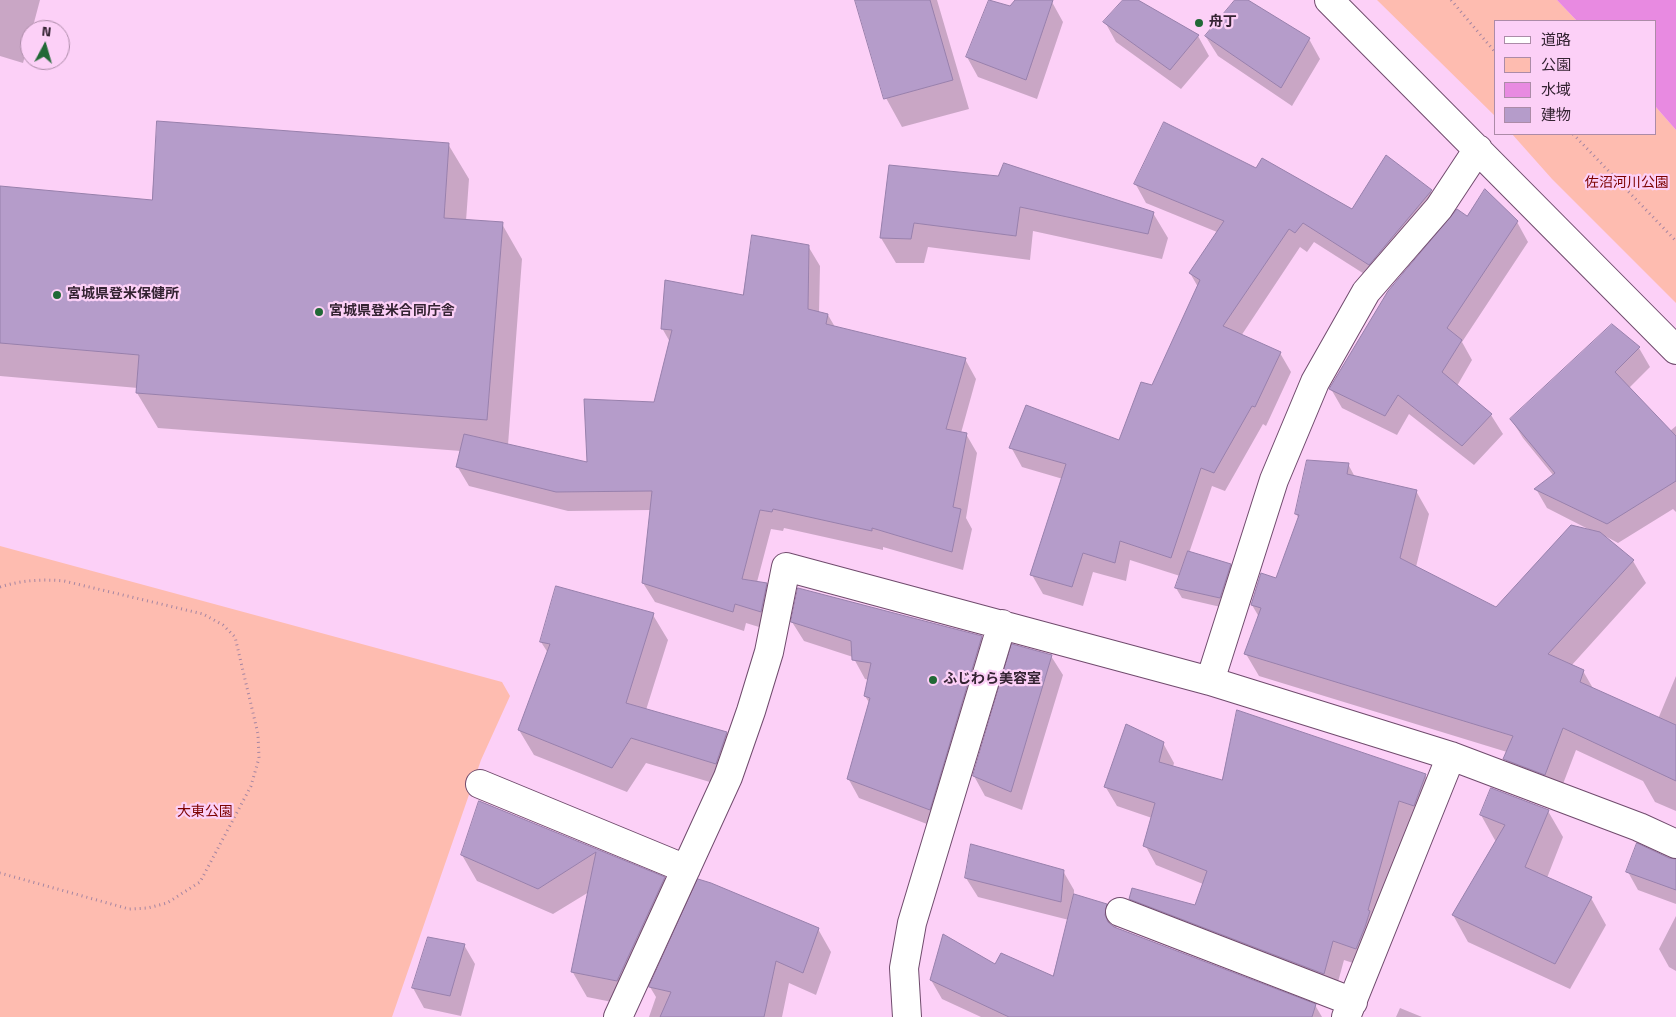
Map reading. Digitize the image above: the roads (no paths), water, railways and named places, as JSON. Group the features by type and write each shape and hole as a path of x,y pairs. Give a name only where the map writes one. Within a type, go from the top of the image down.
{"street":[{"path":"1329,0 1676,350"},
{"path":"1210,681 1274,480 1315,382 1366,292 1439,208 1478,149"},
{"path":"618,1017 728,777 769,652 786,567 1210,681 1452,756 1639,827 1676,844"},
{"path":"907,1017 904,968 912,922 1002,624"},
{"path":"1120,912 1349,1009 1452,756"},
{"path":"480,784 686,869"}],"water":[{"path":"1557,0 1676,0 1676,130 1656,107 1656,20 1576,20"}],"place":[{"name":"舟丁","path":"1199,23"},
{"name":"宮城県登米保健所","path":"57,295"},
{"name":"宮城県登米合同庁舎","path":"319,312"},
{"name":"ふじわら美容室","path":"933,680"}],"park label":[{"name":"佐沼河川公園","path":"1627,184"},
{"name":"大東公園","path":"205,813"}]}
